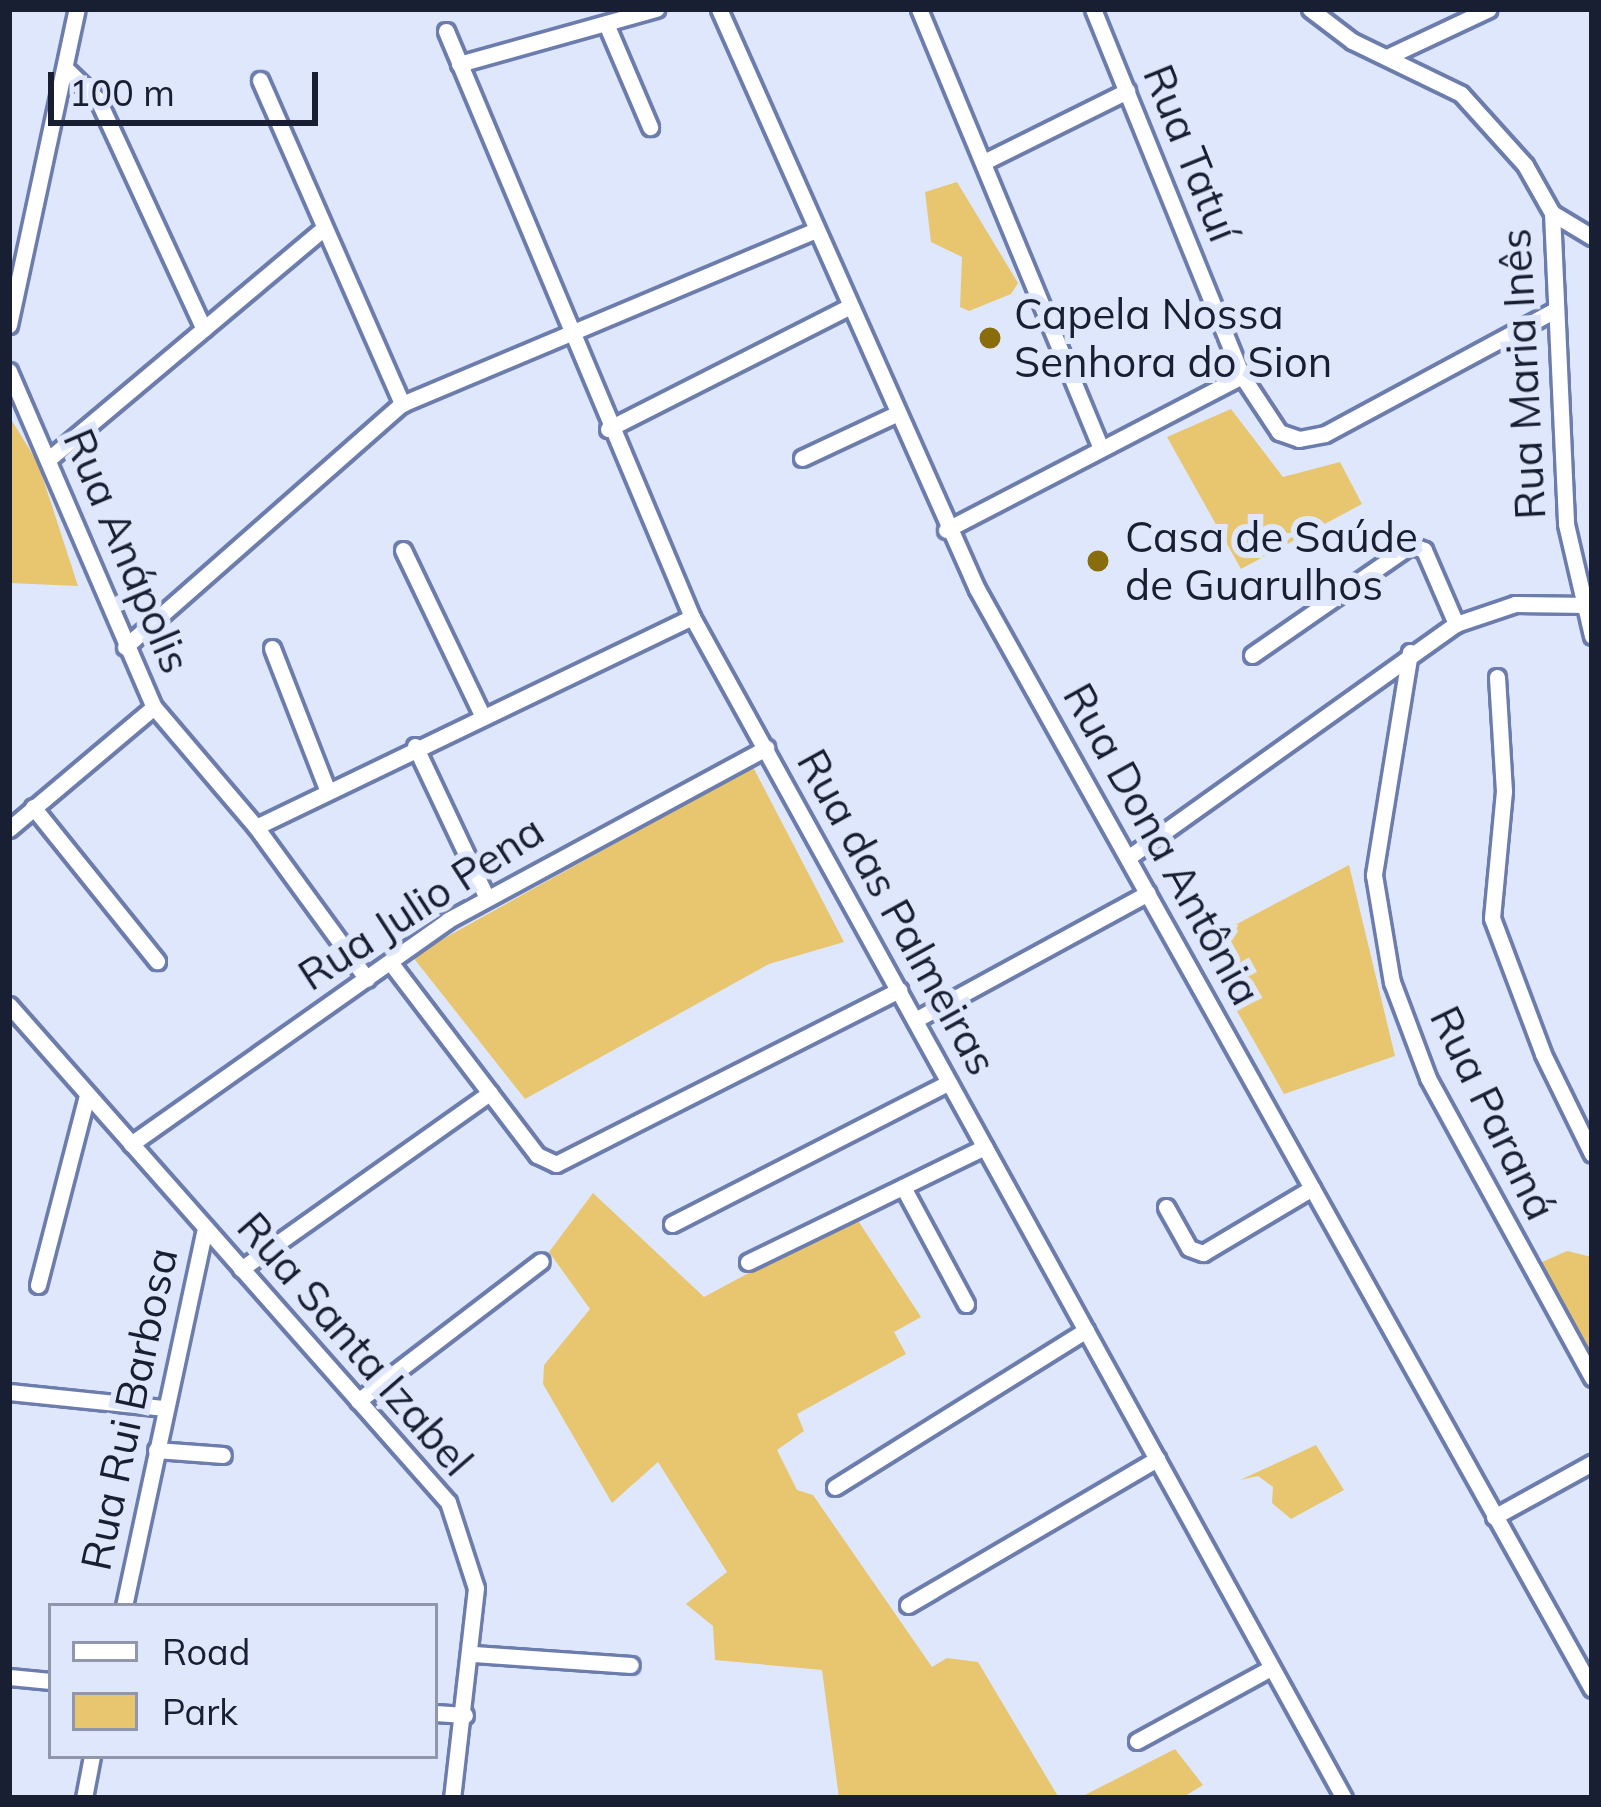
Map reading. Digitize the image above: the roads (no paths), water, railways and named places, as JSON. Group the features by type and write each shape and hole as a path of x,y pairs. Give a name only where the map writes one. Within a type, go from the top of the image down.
{"street":[{"path":"9,325 77,9"},
{"path":"459,64 656,9"},
{"name":"Rua Dona Antônia","path":"719,9 946,530 1592,1689"},
{"path":"919,9 1100,446"},
{"name":"Rua Tatuí","path":"1093,9 1242,376 1267,420 1287,436 1308,439 1553,311"},
{"name":"Rua Maria Inês","path":"1310,9 1352,41 1461,94 1487,118 1552,213 1553,311 1567,524 1592,636"},
{"path":"1389,56 1489,9"},
{"path":"607,26 650,128"},
{"name":"Rua das Palmeiras","path":"446,31 567,332 692,617 1344,1798"},
{"path":"65,69 98,100 204,329"},
{"path":"260,80 402,404"},
{"path":"984,162 1127,91"},
{"path":"1552,213 1592,237"},
{"path":"50,458 322,229"},
{"path":"125,646 402,404 814,231"},
{"path":"608,429 847,308"},
{"name":"Rua Anápolis","path":"9,371 154,707 256,827 367,979"},
{"path":"946,530 1242,376"},
{"path":"802,458 894,415"},
{"path":"1252,655 1411,545 1424,550 1456,624"},
{"path":"403,550 481,713"},
{"path":"1130,857 1410,652 1456,624 1515,604 1587,604"},
{"path":"256,827 481,713 692,617"},
{"path":"272,648 327,789"},
{"name":"Rua Paraná","path":"1410,652 1374,875 1392,982 1428,1078 1592,1378"},
{"path":"1497,677 1504,791 1492,918 1543,1054 1592,1154"},
{"path":"9,830 154,707"},
{"path":"415,746 487,898"},
{"name":"Rua Julio Pena","path":"131,1144 487,898 766,748"},
{"path":"33,807 157,961"},
{"path":"915,1020 1148,893"},
{"path":"391,962 538,1155 563,1163 899,990"},
{"name":"Rua Santa Izabel","path":"9,1005 448,1502 468,1545 476,1588 474,1654 452,1798"},
{"path":"672,1223 949,1082"},
{"path":"241,1268 490,1093"},
{"path":"38,1285 88,1094"},
{"path":"748,1262 985,1147"},
{"path":"903,1187 966,1304"},
{"path":"1166,1208 1189,1248 1202,1253 1312,1188"},
{"name":"Rua Rui Barbosa","path":"125,1603 205,1228"},
{"path":"358,1401 541,1261"},
{"path":"836,1486 1086,1330"},
{"path":"9,1392 165,1408"},
{"path":"156,1450 223,1455"},
{"path":"908,1605 1157,1459"},
{"path":"1494,1517 1592,1463"},
{"path":"474,1654 631,1665"},
{"path":"1137,1741 1271,1668"},
{"path":"9,1677 48,1682"},
{"path":"438,1713 465,1715"},
{"path":"84,1798 91,1759"}],"place":[{"name":"Capela Nossa Senhora do Sion","path":"990,338"},
{"name":"Casa de Saúde de Guarulhos","path":"1098,561"}]}
